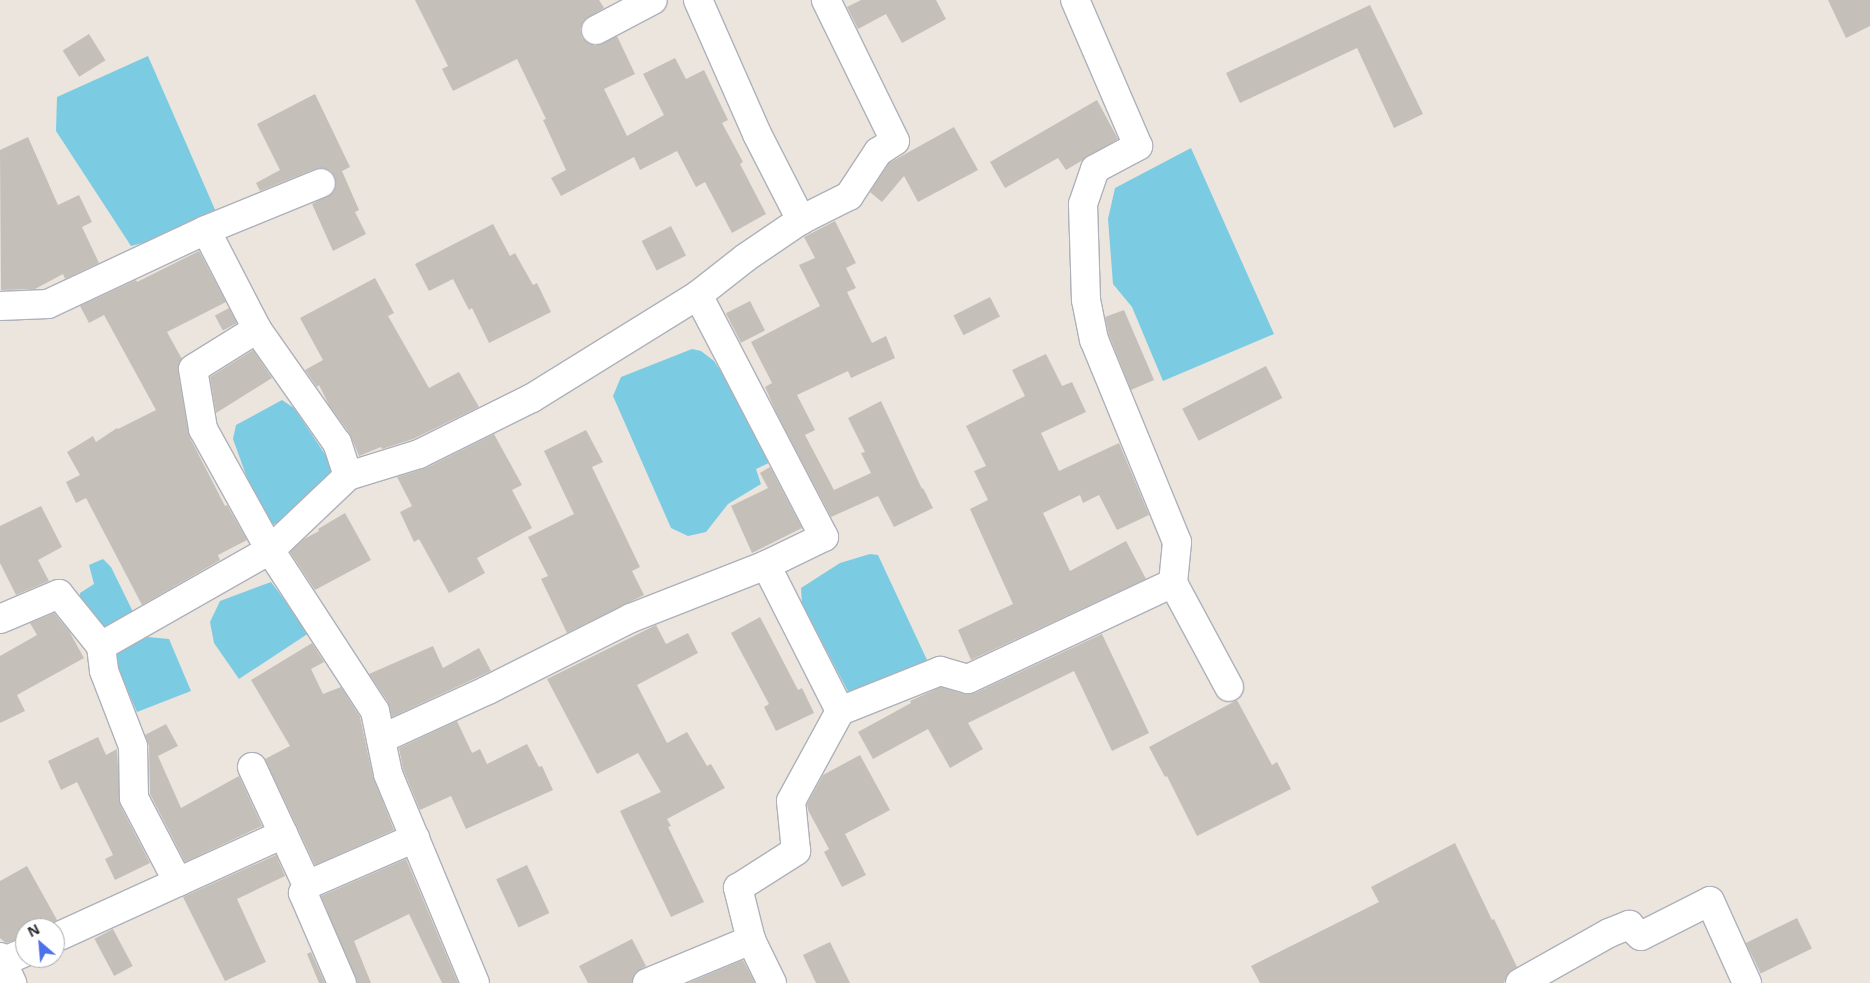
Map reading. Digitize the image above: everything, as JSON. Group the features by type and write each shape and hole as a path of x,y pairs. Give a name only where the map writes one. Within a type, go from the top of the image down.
{"street":[{"path":"596,30 653,0"},
{"path":"698,0 757,134 801,220"},
{"path":"101,646 270,550 348,476 419,454 532,398 698,295 745,258 801,220 849,196 878,152 895,141 826,0"},
{"path":"1075,0 1138,146 1095,169 1083,204 1086,300 1094,340 1177,542 1173,583 1229,687"},
{"path":"0,306 48,304 206,230 321,183"},
{"path":"206,230 257,329 337,443 348,476"},
{"path":"381,740 488,690 630,618 766,565 824,537 698,295"},
{"path":"257,329 193,369 203,429 270,550 375,711 388,774 475,983"},
{"path":"766,565 840,711"},
{"path":"772,983 751,940 738,888 796,851 791,801 840,711 940,671 968,679 1173,583"},
{"path":"0,619 59,594 101,646 104,671 133,746 134,798 178,882"},
{"path":"252,767 307,885 304,893 342,983"},
{"path":"65,933 283,834"},
{"path":"307,885 415,838"},
{"path":"1520,983 1609,933 1629,925 1641,936 1710,901 1747,983"},
{"path":"647,983 751,940"}],"water":[{"path":"148,56 216,212 188,231 131,246 56,131 57,97"},
{"path":"1191,148 1274,334 1163,381 1132,307 1113,284 1108,219 1115,188"},
{"path":"692,349 701,351 714,361 777,459 756,469 761,484 728,504 706,532 688,536 671,528 613,396 621,377"},
{"path":"282,400 294,408 337,472 286,520 271,525 246,475 233,439 236,425"},
{"path":"870,554 878,555 927,660 899,679 852,699 802,604 801,588 840,563"},
{"path":"103,559 111,567 136,618 109,633 80,602 80,593 94,584 89,565"},
{"path":"271,582 309,633 239,679 214,643 210,622 220,601"},
{"path":"137,636 169,639 191,691 137,712 112,655"}],"building":[{"path":"415,0 599,0 604,8 583,21 580,30 582,38 595,46 617,36 635,74 604,89 627,136 664,115 643,74 675,58 686,79 704,70 728,120 722,123 743,162 740,164 766,214 732,233 705,182 696,187 677,151 640,170 634,157 561,196 551,178 566,170 543,120 546,119 517,59 453,91 442,69 448,66"},
{"path":"861,0 936,0 946,19 902,43 886,14 858,29 847,7"},
{"path":"1828,0 1870,0 1870,26 1846,38"},
{"path":"1370,5 1423,114 1394,128 1357,48 1240,103 1226,73"},
{"path":"89,34 105,60 79,77 63,50"},
{"path":"315,94 350,167 342,171 359,210 355,212 366,234 333,251 312,204 334,192 336,185 335,177 331,171 324,168 315,169 260,191 256,183 280,170 257,124"},
{"path":"1097,100 1118,139 1066,170 1058,158 1005,188 990,162"},
{"path":"954,127 978,170 918,202 904,176 882,202 870,192 889,163"},
{"path":"28,137 58,205 79,195 92,222 82,227 99,263 65,279 63,274 35,289 1,290 0,150"},
{"path":"835,221 856,263 846,268 856,288 847,292 872,343 886,336 895,358 851,378 848,371 797,395 815,430 805,435 834,490 871,473 861,453 865,452 848,418 881,401 922,489 933,508 894,527 878,496 831,517 776,412 765,387 772,383 751,342 820,306 799,265 815,258 804,237"},
{"path":"493,224 510,256 515,253 533,285 537,283 551,312 489,343 472,308 469,310 453,279 429,291 415,264"},
{"path":"671,226 686,255 657,270 642,241"},
{"path":"199,251 226,302 167,332 182,359 178,372 189,436 225,506 227,505 247,540 218,555 220,560 142,605 86,498 76,503 66,482 80,475 67,452 93,436 96,442 117,428 156,410 104,315 89,323 80,306 136,280 137,282"},
{"path":"375,278 394,313 388,316 429,388 459,372 479,407 413,439 382,449 381,447 359,456 350,434 329,405 319,385 317,387 305,370 323,360 300,318"},
{"path":"990,297 1000,317 963,335 953,316"},
{"path":"750,301 765,330 741,343 726,313"},
{"path":"229,308 237,323 223,331 215,316"},
{"path":"1124,310 1154,380 1131,390 1109,335 1105,317"},
{"path":"253,350 272,378 216,413 210,377"},
{"path":"1046,354 1062,386 1072,382 1086,412 1041,433 1059,471 1119,443 1149,515 1117,530 1099,495 1083,503 1080,495 1043,513 1070,571 1126,541 1146,579 971,660 958,630 1013,604 970,509 988,500 974,471 986,466 966,426 1025,396 1012,370"},
{"path":"1266,366 1282,398 1199,441 1182,409"},
{"path":"586,430 603,462 592,467 640,567 632,571 644,595 567,633 541,579 548,576 528,537 574,514 544,451"},
{"path":"494,434 522,485 512,490 532,528 477,558 485,573 449,593 419,539 414,542 400,512 412,506 397,477 426,468"},
{"path":"770,467 802,528 752,553 731,506 768,488 760,473"},
{"path":"41,506 62,547 38,560 49,581 16,595 0,563 0,526"},
{"path":"345,513 371,560 315,590 290,552 304,539 319,531 318,529"},
{"path":"54,613 69,631 84,658 17,695 25,711 0,723 0,656 37,635 30,623"},
{"path":"760,617 798,690 802,688 814,713 776,731 764,707 769,704 731,633"},
{"path":"656,625 666,644 688,633 698,653 637,685 667,743 687,732 707,766 711,764 725,788 667,819 671,826 668,827 704,902 671,917 620,811 661,792 638,753 597,774 547,679"},
{"path":"1102,634 1149,733 1112,751 1074,671 968,723 983,749 950,768 928,729 873,759 858,732 911,703 910,701 941,687 964,694 975,693"},
{"path":"312,643 324,662 311,669 323,694 341,687 360,717 373,777 394,830 315,865 265,759 290,746 251,680"},
{"path":"433,646 443,668 479,648 491,671 392,717 388,702 369,674"},
{"path":"1237,700 1272,765 1277,762 1291,789 1197,836 1167,776 1165,777 1149,747"},
{"path":"457,721 472,753 480,749 487,764 527,744 539,767 542,766 553,790 466,829 451,796 420,810 403,769 399,748"},
{"path":"166,724 178,746 158,756 181,808 239,776 262,826 185,862 150,794 149,746 145,735"},
{"path":"98,737 106,755 117,749 120,805 150,863 115,880 105,859 113,855 77,782 61,790 48,761"},
{"path":"860,755 890,810 845,834 866,875 842,887 824,852 829,849 808,810 807,804 823,775"},
{"path":"1455,843 1517,967 1507,975 1504,983 1260,983 1251,966 1379,902 1371,887"},
{"path":"276,855 285,876 237,899 266,962 225,981 183,897"},
{"path":"406,859 458,983 442,983 409,914 354,941 371,983 357,983 321,896"},
{"path":"527,865 549,913 519,927 496,879"},
{"path":"27,866 56,918 15,918 15,940 6,943 0,938 0,881"},
{"path":"1797,918 1812,949 1761,974 1746,943"},
{"path":"113,929 133,966 114,976 94,939"},
{"path":"632,939 646,966 635,973 632,983 588,983 579,966"},
{"path":"830,942 850,983 816,983 803,955"},
{"path":"311,952 325,983 319,983 307,954"},
{"path":"743,960 755,983 688,983"}]}
